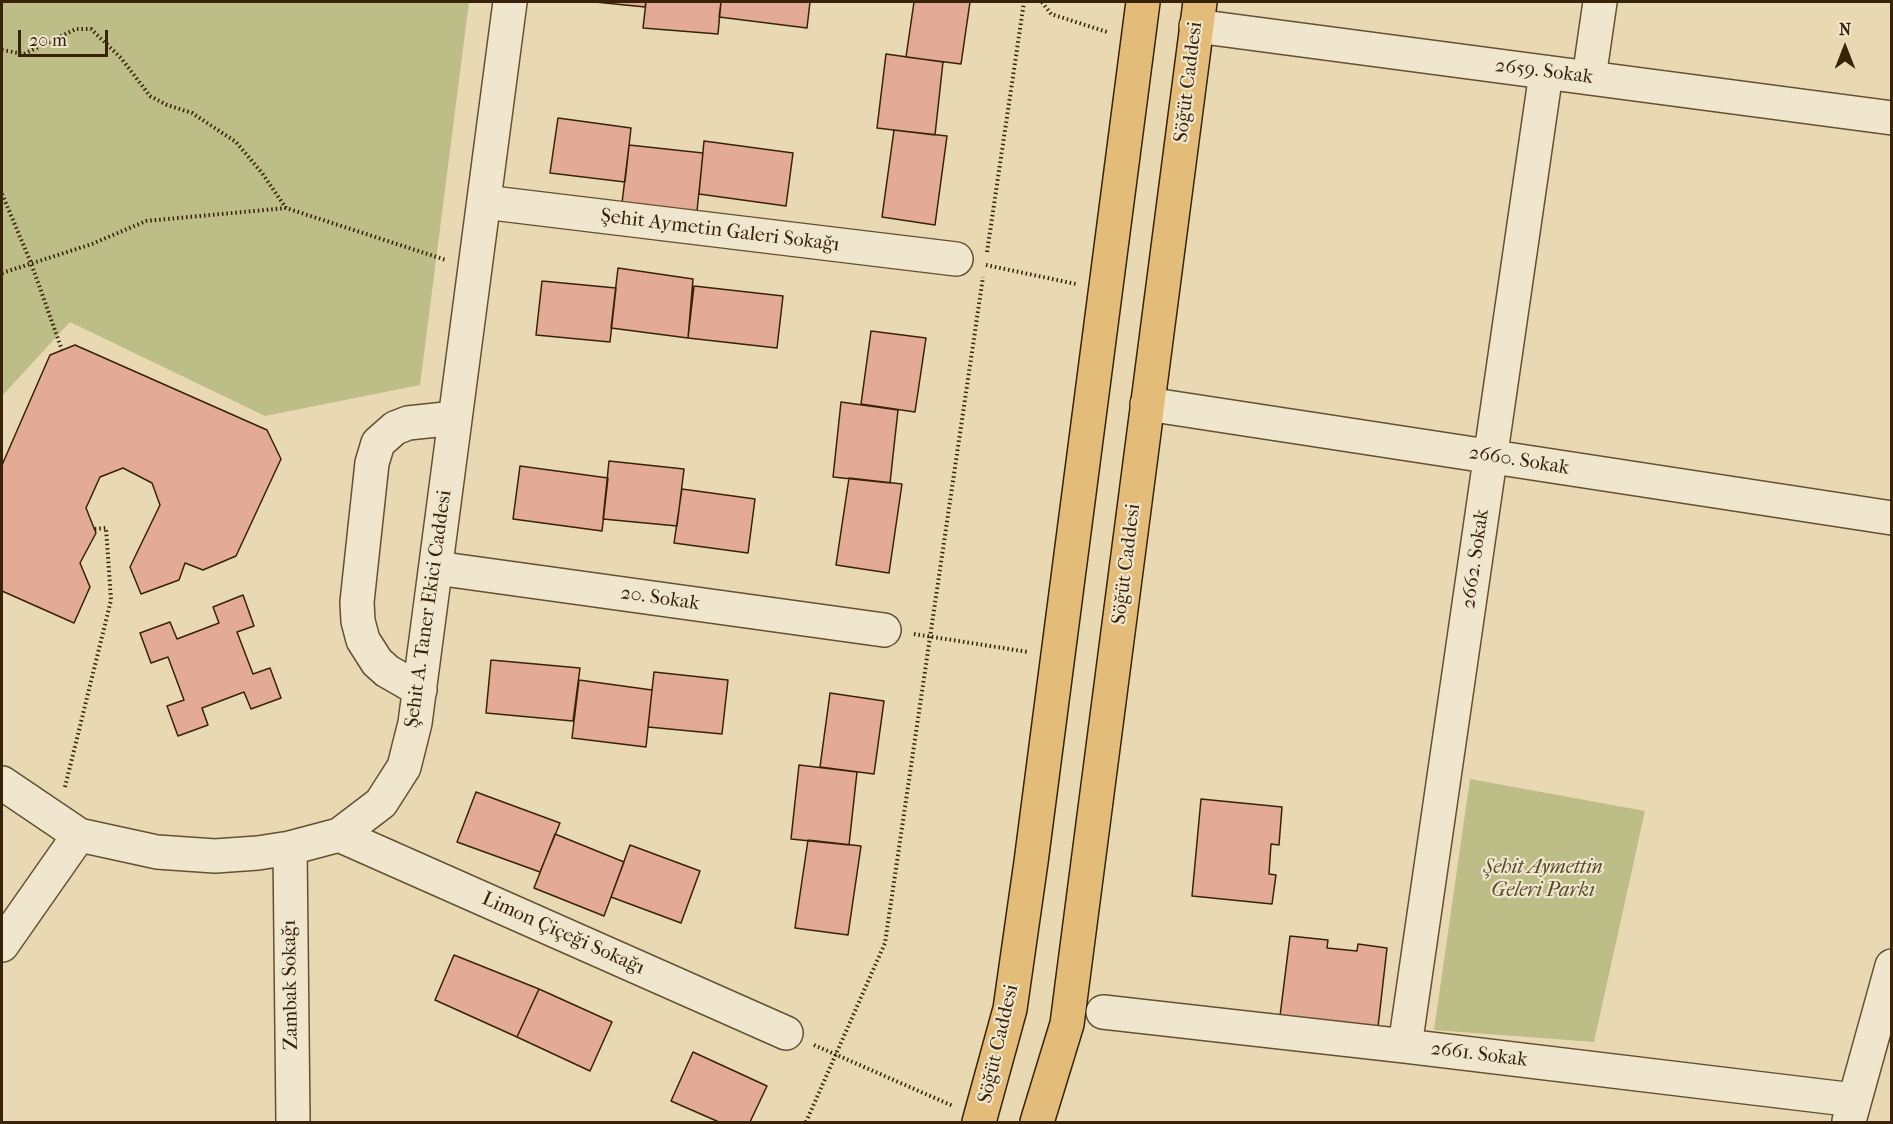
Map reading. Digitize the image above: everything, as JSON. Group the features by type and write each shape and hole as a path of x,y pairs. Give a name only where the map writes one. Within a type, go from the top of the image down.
{"main road":[{"name":"Söğüt Caddesi","path":"980,1121 1010,1009 1143,2"},
{"name":"Söğüt Caddesi","path":"1036,1122 1067,1024 1198,14"}],"street":[{"name":"Şehit A. Taner Ekici Caddesi","path":"2,783 68,828 157,852 214,856 290,848 339,835 381,803 404,767 415,723 510,2"},
{"path":"1589,78 1600,2"},
{"name":"2659. Sokak","path":"1198,14 1546,73 1892,118"},
{"name":"2662. Sokak","path":"1405,1046 1546,73"},
{"name":"Şehit Aymetin Galeri Sokağı","path":"484,202 970,262"},
{"name":"2660. Sokak","path":"1147,404 1892,518"},
{"path":"420,690 387,671 377,662 363,640 358,621 357,602 372,463 378,443 395,428 408,423 455,418"},
{"name":"20. Sokak","path":"436,568 884,630"},
{"path":"2,945 68,828"},
{"name":"Limon Çiçeği Sokağı","path":"339,835 786,1033"},
{"name":"Zambak Sokağı","path":"290,848 292,1122"},
{"path":"1851,1111 1892,966"},
{"name":"2661. Sokak","path":"1103,1012 1405,1046 1851,1111"}],"path":[{"path":"1024,2 970,262 1105,291"},
{"path":"1042,2 1051,14 1138,41"},
{"path":"2,50 24,54 76,29 91,29 121,58 150,96 167,105 192,113 236,142 262,173 286,208"},
{"path":"2,194 31,263 62,350"},
{"path":"2,273 92,244 146,221 286,208 475,269"},
{"path":"806,1122 885,943 983,277"},
{"path":"68,828 111,600 106,528 94,529"},
{"path":"884,630 1058,657"},
{"path":"786,1033 980,1121"}],"green space":[{"path":"2,2 469,2 420,385 265,416 70,322 2,396"},
{"name":"Şehit Aymettin Geleri Parkı","path":"1470,779 1645,811 1594,1042 1434,1030"}],"building":[{"path":"595,2 646,2 645,7"},
{"path":"646,2 721,2 718,34 643,28"},
{"path":"721,2 810,2 807,28 719,17"},
{"path":"914,2 970,2 961,64 906,57"},
{"path":"886,54 943,62 935,135 877,128"},
{"path":"558,118 631,128 625,182 550,173"},
{"path":"894,130 947,136 935,225 882,217"},
{"path":"704,141 793,153 786,206 699,194"},
{"path":"629,145 703,153 697,211 622,203"},
{"path":"618,268 693,279 688,338 611,328"},
{"path":"542,281 616,288 610,342 536,335"},
{"path":"694,286 783,296 777,348 688,338"},
{"path":"871,331 926,338 915,412 861,404"},
{"path":"75,345 267,430 281,459 236,556 203,570 185,563 179,580 141,594 130,567 160,505 152,483 123,468 100,477 86,508 96,533 80,563 90,587 74,623 2,591 2,465 50,355"},
{"path":"841,402 898,410 890,483 833,477"},
{"path":"609,461 684,469 677,526 603,519"},
{"path":"520,466 608,478 602,531 513,519"},
{"path":"849,478 902,484 889,573 836,565"},
{"path":"682,489 755,499 748,553 674,543"},
{"path":"243,595 254,626 237,632 253,674 270,668 281,698 251,709 244,692 202,708 208,725 178,736 167,706 184,700 168,657 151,663 140,633 170,622 177,639 219,623 213,607"},
{"path":"491,660 580,668 573,721 486,713"},
{"path":"654,672 728,680 722,734 648,727"},
{"path":"579,680 652,690 646,747 572,738"},
{"path":"830,693 884,701 874,774 820,767"},
{"path":"799,765 857,772 849,845 791,839"},
{"path":"476,792 560,823 540,872 457,842"},
{"path":"1201,799 1282,807 1279,845 1271,844 1269,874 1276,875 1272,904 1192,896"},
{"path":"555,834 624,862 604,916 534,888"},
{"path":"808,840 861,846 848,935 795,928"},
{"path":"630,845 700,871 681,923 611,897"},
{"path":"1290,936 1328,940 1327,948 1357,951 1358,944 1387,948 1378,1027 1280,1016"},
{"path":"454,955 539,989 517,1037 435,1000"},
{"path":"539,989 612,1022 590,1071 517,1037"},
{"path":"693,1052 767,1086 750,1122 719,1122 671,1101"}]}
